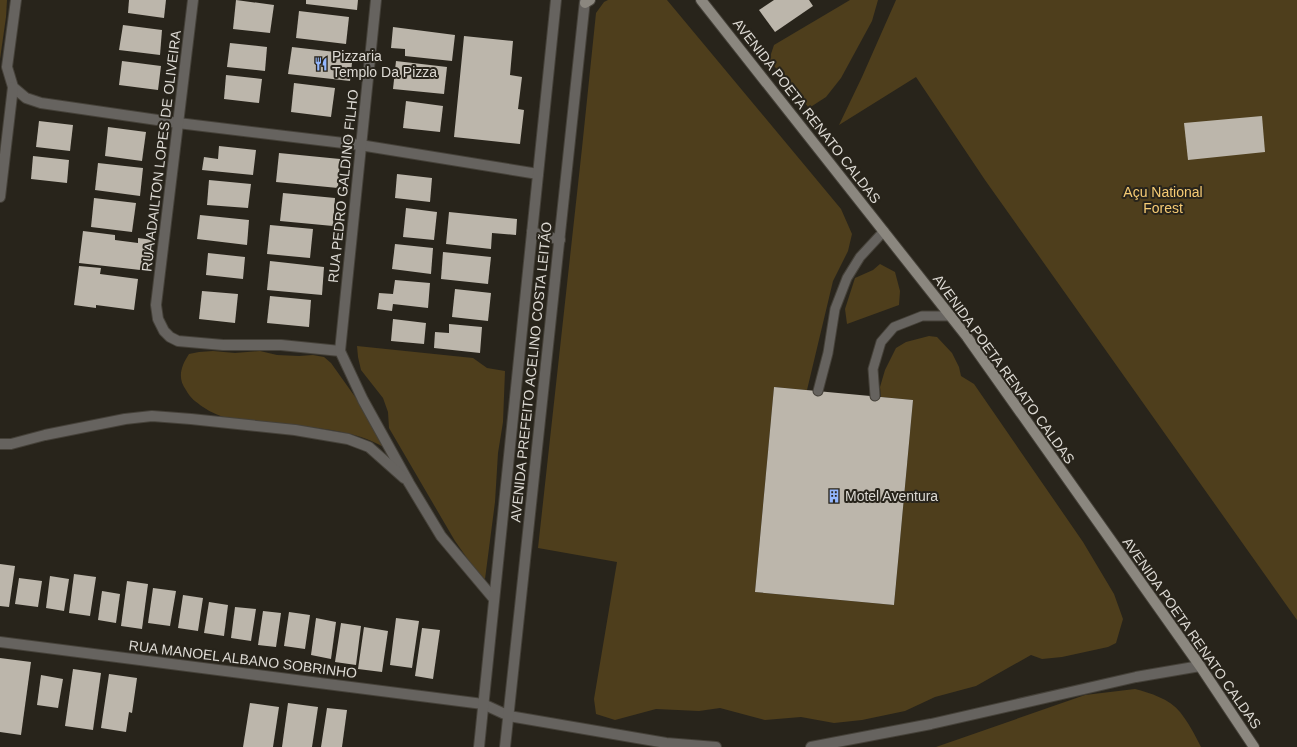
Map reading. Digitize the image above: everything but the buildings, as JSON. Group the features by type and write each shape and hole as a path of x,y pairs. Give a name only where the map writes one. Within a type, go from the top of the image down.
{"main road":[{"name":"AVENIDA POETA RENATO CALDAS","path":"701,0 972,343 1200,666 1254,747"}],"street":[{"path":"0,197 13,87 7,67 16,0"},
{"name":"RUA ADAILTON LOPES DE OLIVEIRA","path":"193,0 156,305 158,319 164,331 170,337 178,341 223,345 281,345 340,352"},
{"name":"RUA PEDRO GALDINO FILHO","path":"340,352 376,0"},
{"name":"AVENIDA PREFEITO ACELINO COSTA LEITÃO","path":"479,747 556,0"},
{"name":"AVENIDA PREFEITO ACELINO COSTA LEITÃO","path":"505,747 587,1"},
{"path":"13,87 26,98 41,103 360,145 538,174"},
{"path":"532,232 560,240"},
{"path":"340,352 363,400 409,483 441,536 494,599"},
{"path":"0,444 11,444 45,435 125,419 152,416 192,418 308,432 348,439 369,447 409,483"},
{"name":"RUA MANOEL ALBANO SOBRINHO","path":"0,642 483,704 509,716 666,743 716,747"},
{"path":"811,747 931,724 1136,677 1200,666"}],"lane":[{"path":"818,391 828,353 835,309 846,278 860,257 884,231"},
{"path":"875,396 873,369 881,342 894,327 922,316 951,316"}],"green space":[{"path":"0,0 7,0 0,59"},
{"path":"608,0 667,0 841,209 852,234 848,251 833,281 807,390 774,387 755,592 894,605 913,400 881,397 880,387 885,370 896,348 906,342 929,336 937,337 952,353 959,367 961,376 974,384 1083,542 1114,594 1123,619 1116,643 1108,647 1062,657 1042,659 1031,655 976,686 935,697 905,711 862,720 834,723 801,717 765,720 720,708 699,711 656,709 615,720 596,714 594,699 617,562 538,548 596,13 604,2"},
{"path":"850,0 878,0 872,21 841,78 826,97 809,108 769,60 774,45"},
{"name":"Açu National Forest","path":"896,0 1297,0 1297,620 985,180 916,77 839,125"},
{"path":"880,264 895,272 900,291 899,305 847,324 845,309 855,278 873,270"},
{"path":"357,346 473,358 487,368 505,371 503,422 498,453 495,502 485,579 479,575 455,541 389,428 388,412 383,398 361,370"},
{"path":"213,351 235,353 260,351 277,355 313,355 324,357 331,363 363,408 385,448 366,439 346,433 303,426 239,421 215,414 193,400 183,386 181,376 182,368 189,354"},
{"path":"1135,689 1159,697 1176,707 1189,724 1201,747 936,747 1085,695"}],"place":[{"name":"Pizzaria Templo Da Pizza","path":"321,64"},
{"name":"Motel Aventura","path":"834,496"}]}
